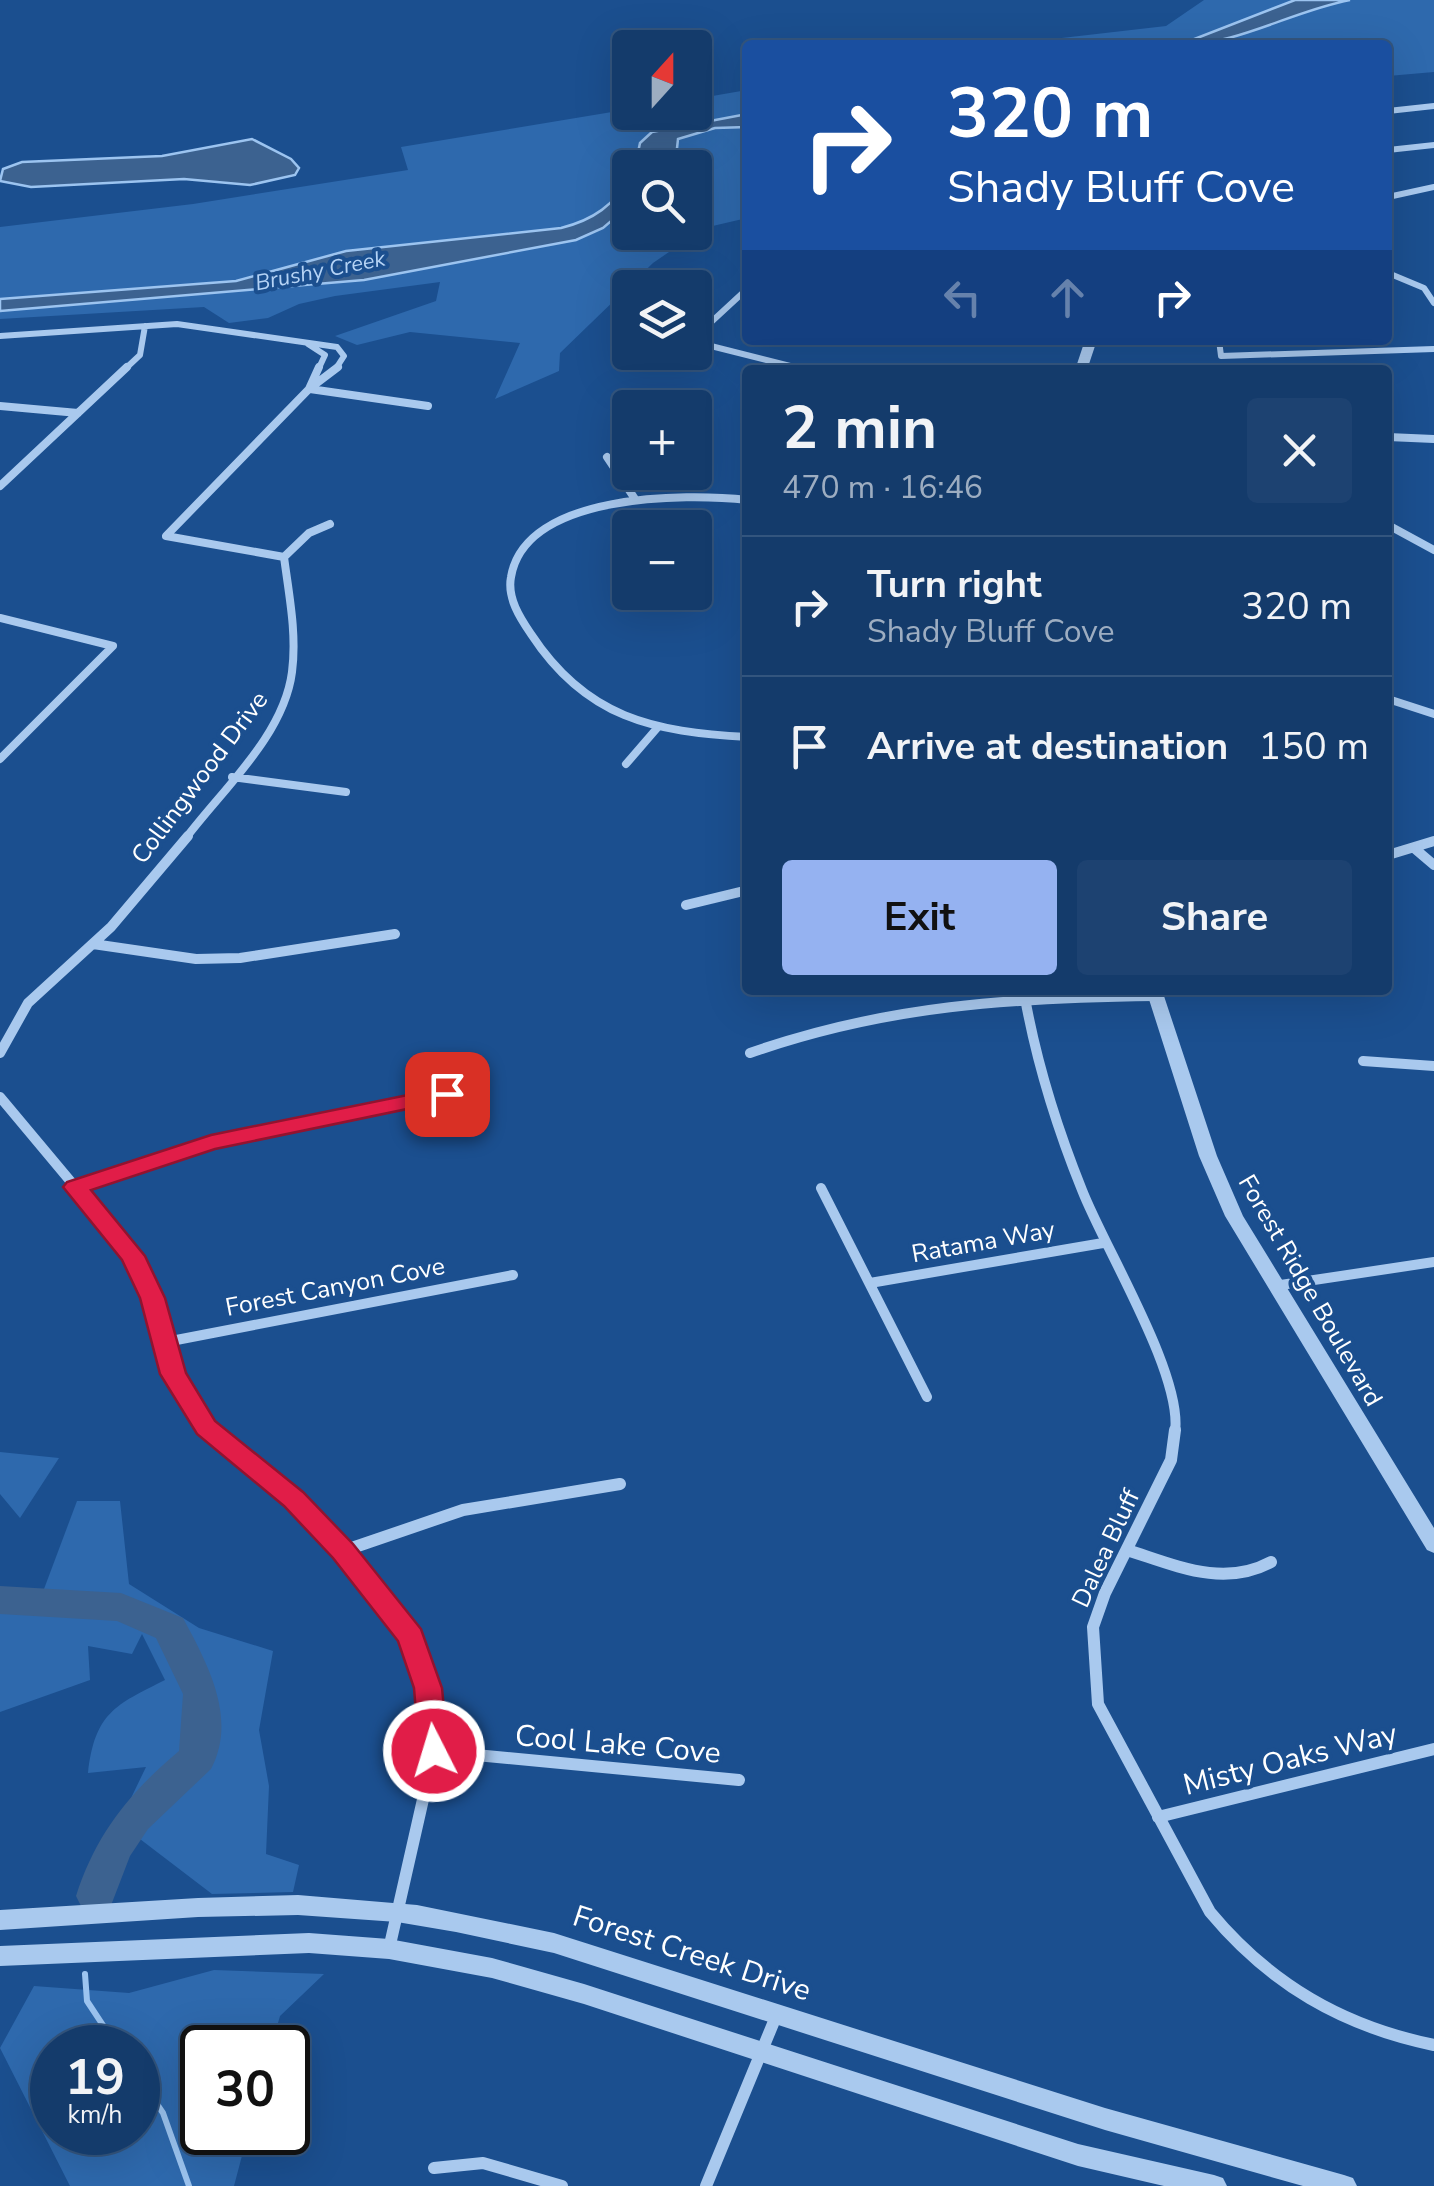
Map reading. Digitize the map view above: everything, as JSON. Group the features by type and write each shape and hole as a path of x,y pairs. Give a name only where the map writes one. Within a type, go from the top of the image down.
{"street":[{"path":"1392,110 1434,106"},
{"path":"1392,149 1434,144"},
{"path":"1392,196 1434,187"},
{"path":"1392,275 1424,288 1434,304"},
{"path":"712,323 742,294"},
{"path":"0,486 140,355 145,326"},
{"path":"0,336 145,326 208,326 322,342 341,351 340,366 309,389 166,536 284,557 308,533 330,524"},
{"path":"265,334 314,346 325,354 309,389"},
{"path":"712,345 788,365"},
{"path":"1220,345 1221,356 1434,349"},
{"path":"309,389 428,406"},
{"path":"0,406 78,413"},
{"path":"1392,437 1434,439"},
{"path":"607,457 635,499"},
{"path":"742,500 693,496 635,499 588,512 542,534 518,560 510,594 547,664 562,680 606,708 658,727 742,736"},
{"path":"1392,528 1434,550"},
{"name":"Collingwood Drive","path":"0,1053 15,1016 39,986 92,944 170,858 275,722 287,697 294,642 284,557"},
{"path":"0,618 113,646 0,759"},
{"path":"1392,699 1434,714"},
{"path":"626,764 658,727"},
{"path":"232,777 346,792"},
{"path":"1392,855 1434,840"},
{"path":"1414,848 1434,865"},
{"path":"686,905 742,891"},
{"path":"92,944 196,959 240,958 395,934"},
{"path":"750,1054 879,1012 958,1001 1103,995"},
{"name":"Forest Ridge Boulevard","path":"1156,995 1208,1156 1274,1286 1434,1544"},
{"name":"Dalea Bluff","path":"1025,998 1036,1057 1103,1244 1169,1383 1177,1418 1171,1460 1093,1627 1098,1704 1210,1912 1257,1963 1300,1994 1350,2022 1392,2038 1434,2045"},
{"path":"1363,1061 1434,1066"},
{"path":"75,1187 211,1142 447,1094"},
{"path":"0,1096 132,1256 166,1342 173,1374 206,1427 293,1499 343,1551 411,1637 428,1688 434,1751 389,1948"},
{"path":"821,1188 926,1398"},
{"name":"Ratama Way","path":"870,1283 1103,1244"},
{"path":"1274,1286 1434,1262"},
{"name":"Forest Canyon Cove","path":"166,1342 512,1275"},
{"path":"343,1551 463,1510 620,1484"},
{"path":"1127,1550 1223,1575 1246,1574 1272,1562"},
{"name":"Misty Oaks Way","path":"1158,1816 1434,1749"},
{"name":"Cool Lake Cove","path":"434,1751 739,1780"},
{"name":"Forest Creek Drive","path":"0,1920 299,1906 395,1912 554,1943 1105,2119 1344,2186"},
{"path":"0,1956 310,1943 389,1948 511,1974 1078,2155 1214,2186"},
{"path":"706,2186 777,2014"},
{"path":"434,2168 483,2164 562,2186"}],"shaded area":[{"path":"1204,0 1434,0 1434,72 1392,76 1392,40 1044,40 1166,26"},
{"path":"742,91 742,219 712,226 712,150 612,150 612,250 672,250 646,270 612,270 612,303 560,353 559,371 495,399 520,343 410,332 357,345 335,336 436,301 440,282 335,296 299,304 268,318 229,323 204,307 0,319 0,227 193,204 408,170 401,147 612,112 612,130 712,130 712,96"},
{"path":"0,1452 59,1458 20,1518 0,1494"},
{"path":"77,1501 120,1501 129,1584 199,1628 273,1651 259,1730 269,1786 266,1854 299,1865 293,1892 212,1894 119,1823 146,1767 88,1773 96,1737 110,1713 165,1680 142,1634 132,1654 88,1646 90,1680 0,1712 0,1594 44,1589"},
{"path":"214,1970 324,1974 280,2016 277,2025 180,2025 180,2155 242,2155 234,2186 70,2186 54,2155 160,2155 160,2025 30,2025 30,2107 0,2048 34,1986 129,1993"}],"water":[{"path":"1295,0 1350,0 1222,40 1192,40"},
{"path":"742,115 742,127 712,129 712,121"},
{"path":"708,130 678,139 677,150 639,150 640,143 652,132"},
{"path":"252,139 291,159 299,168 295,175 250,185 184,179 31,187 0,181 3,169 22,162 162,156"},
{"name":"Brushy Creek","path":"612,200 612,220 576,240 364,280 0,311 0,299 236,281 346,251 561,228 602,210"}],"waterway":[{"path":"0,1600 121,1607 170,1628 202,1694 198,1758 134,1818 112,1852 96,1896"},
{"path":"85,1974 87,2001 103,2025"},
{"path":"160,2109 189,2186"}],"route":[{"path":"434,1751 424,1665 411,1637 343,1551 293,1499 206,1427 173,1374 152,1298 132,1256 118,1233 75,1187 211,1142 447,1094"}]}
